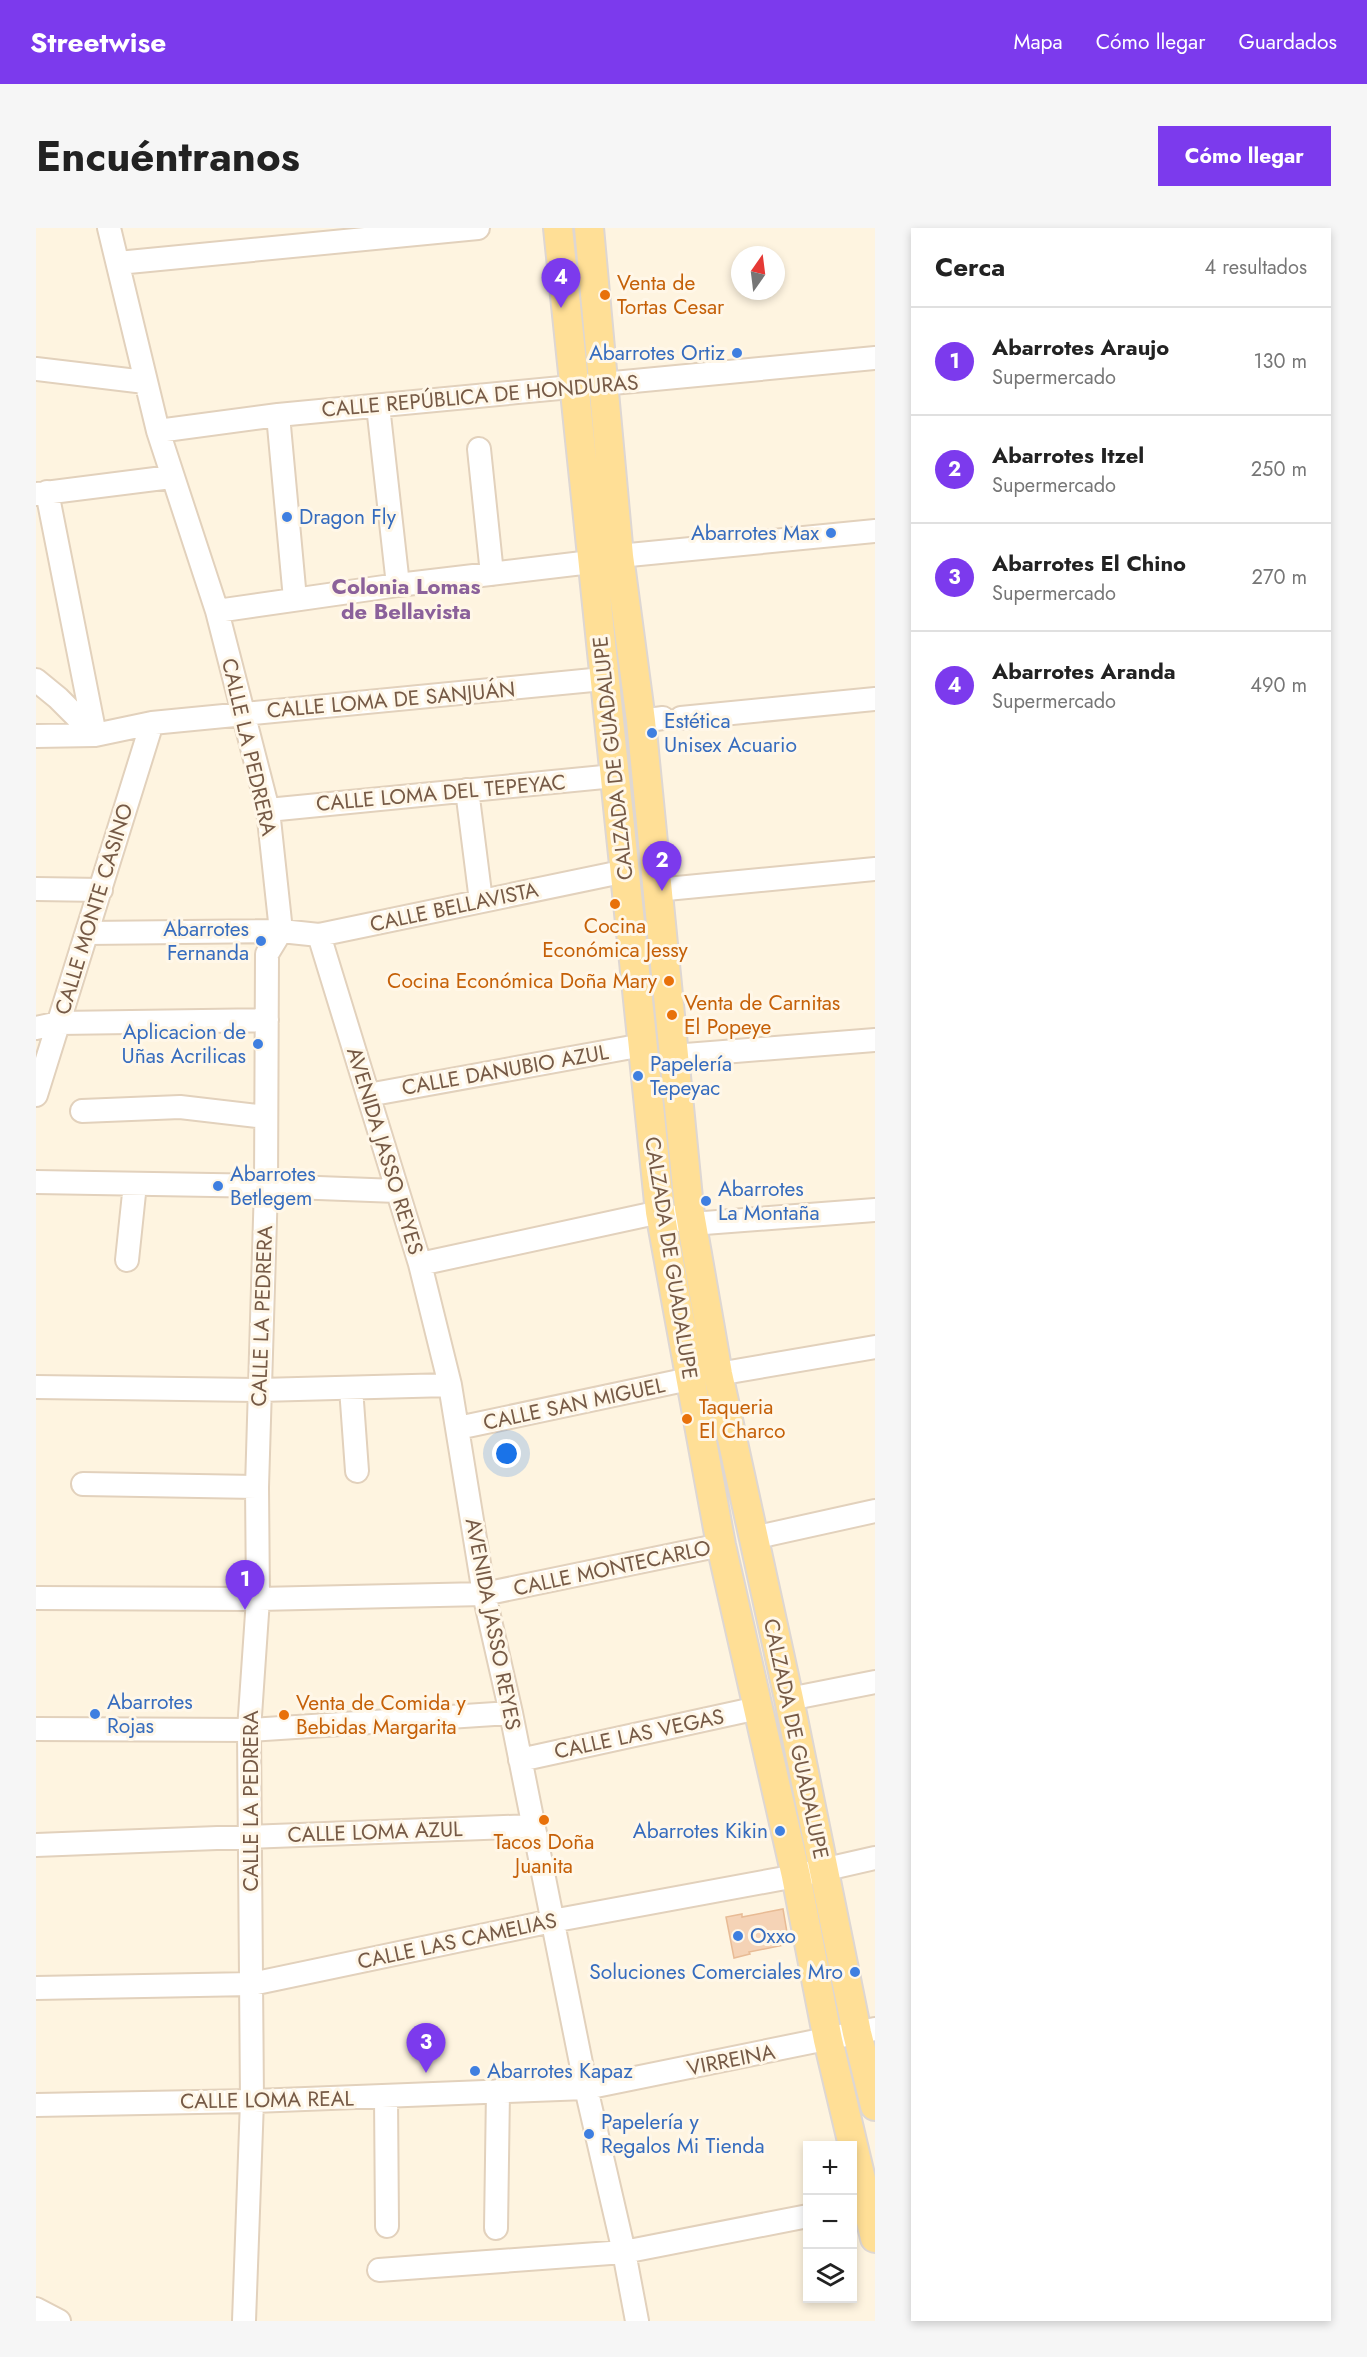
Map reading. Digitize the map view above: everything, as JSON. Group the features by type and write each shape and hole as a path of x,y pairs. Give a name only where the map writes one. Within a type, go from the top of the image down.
{"main road":[{"name":"CALZADA DE GUADALUPE","path":"558,228 660,1212 722,1545 796,1876 860,2206 875,2238"},
{"name":"CALZADA DE GUADALUPE","path":"589,228 619,556 661,719 656,890 691,1224 718,1374 824,1869 866,2031 875,2106"}],"street":[{"name":"CALLE LA PEDRERA","path":"109,228 158,431 171,477 217,611 268,810 280,931 267,954 266,1186 257,1487 258,1599 249,1730 252,2101 244,2321"},
{"path":"118,263 478,228"},
{"name":"CALLE REPÚBLICA DE HONDURAS","path":"158,431 278,415 875,358"},
{"path":"36,369 145,382"},
{"path":"378,406 398,585"},
{"path":"278,415 295,599"},
{"path":"479,449 492,574"},
{"path":"95,735 41,493 171,477"},
{"path":"619,556 875,531"},
{"path":"217,611 398,585 591,562"},
{"name":"CALLE LOMA DE SANJUÁN","path":"36,736 95,735 152,723 603,679"},
{"path":"36,680 58,698 95,735"},
{"path":"661,719 875,699"},
{"name":"CALLE MONTE CASINO","path":"36,1095 152,723"},
{"name":"CALLE LOMA DEL TEPEYAC","path":"268,810 614,776"},
{"path":"467,790 481,902"},
{"path":"656,890 875,869"},
{"name":"CALLE BELLAVISTA","path":"280,931 319,935 626,871"},
{"path":"36,889 101,890"},
{"path":"87,933 280,931"},
{"name":"AVENIDA JASSO REYES","path":"319,935 420,1264 450,1385 484,1594 511,1713 586,2088 624,2252 636,2321"},
{"path":"36,1028 58,1023 267,1020"},
{"path":"673,1056 875,1040"},
{"name":"CALLE DANUBIO AZUL","path":"368,1095 643,1046"},
{"path":"82,1111 180,1107 266,1117"},
{"path":"36,1182 397,1191"},
{"path":"127,1260 135,1184"},
{"path":"420,1264 660,1212 691,1224 875,1210"},
{"path":"718,1374 875,1347"},
{"name":"CALLE SAN MIGUEL","path":"458,1428 690,1379"},
{"path":"36,1387 260,1390 450,1385"},
{"path":"351,1388 357,1472"},
{"path":"83,1484 257,1487"},
{"path":"753,1539 875,1511"},
{"name":"CALLE MONTECARLO","path":"36,1598 258,1599 484,1594 722,1545"},
{"path":"789,1699 875,1682"},
{"name":"CALLE LAS VEGAS","path":"520,1760 758,1708"},
{"path":"36,1729 249,1730 511,1713"},
{"name":"CALLE LOMA AZUL","path":"36,1845 533,1826"},
{"name":"CALLE LAS CAMELIAS","path":"36,1988 252,1984 552,1921 796,1876 875,1858"},
{"name":"VIRREINA","path":"586,2088 866,2031"},
{"name":"CALLE LOMA REAL","path":"36,2105 386,2097 586,2088"},
{"path":"496,2228 498,2091"},
{"path":"386,2097 387,2226"},
{"path":"379,2270 624,2252 803,2217"},
{"path":"36,2309 59,2321"}],"building":[{"path":"783,1909 789,1944 749,1952 750,1954 734,1958 726,1917 742,1914 742,1917"}],"place":[{"name":"Venta de Tortas Cesar","path":"605,295"},
{"name":"Abarrotes Aranda","path":"561,308"},
{"name":"Abarrotes Ortiz","path":"737,353"},
{"name":"Dragon Fly","path":"287,517"},
{"name":"Abarrotes Max","path":"831,533"},
{"name":"Estética Unisex Acuario","path":"652,733"},
{"name":"Abarrotes Itzel","path":"662,891"},
{"name":"Cocina Económica Jessy","path":"615,904"},
{"name":"Abarrotes Fernanda","path":"261,941"},
{"name":"Cocina Económica Doña Mary","path":"669,981"},
{"name":"Venta de Carnitas El Popeye","path":"672,1015"},
{"name":"Aplicacion de Uñas Acrilicas","path":"258,1044"},
{"name":"Papelería Tepeyac","path":"638,1076"},
{"name":"Abarrotes Betlegem","path":"218,1186"},
{"name":"Abarrotes La Montaña","path":"706,1201"},
{"name":"Taqueria El Charco","path":"687,1419"},
{"name":"Abarrotes Araujo","path":"245,1610"},
{"name":"Abarrotes Rojas","path":"95,1714"},
{"name":"Venta de Comida y Bebidas Margarita","path":"284,1715"},
{"name":"Tacos Doña Juanita","path":"544,1820"},
{"name":"Abarrotes Kikin","path":"780,1831"},
{"name":"Oxxo","path":"738,1936"},
{"name":"Soluciones Comerciales Mro","path":"855,1972"},
{"name":"Abarrotes Kapaz","path":"475,2071"},
{"name":"Abarrotes El Chino","path":"426,2073"},
{"name":"Papelería y Regalos Mi Tienda","path":"589,2134"}],"district":[{"name":"Colonia Lomas de Bellavista","path":"406,598"}]}
